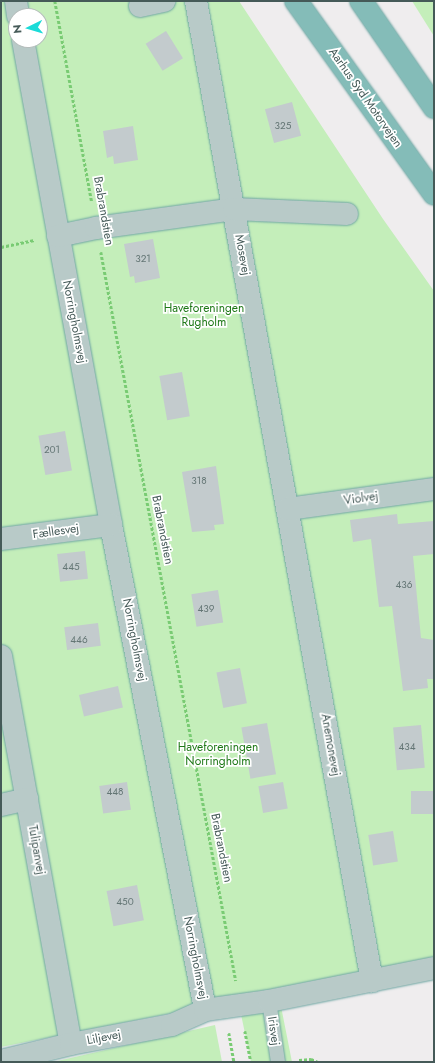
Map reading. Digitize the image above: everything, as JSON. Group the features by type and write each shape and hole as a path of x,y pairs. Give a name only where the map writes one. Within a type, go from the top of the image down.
{"highway":[{"name":"Aarhus Syd Motorvejen","path":"296,1 434,194"},
{"path":"361,1 434,107"}],"street":[{"path":"140,6 164,1"},
{"name":"Mosevej","path":"196,1 288,509"},
{"name":"Norringholmsvej","path":"23,48 111,524 204,1010 269,1001 434,968"},
{"path":"58,236 96,228 234,209 347,214"},
{"name":"Violvej","path":"288,509 434,489"},
{"name":"Anemonevej","path":"288,509 372,981"},
{"name":"Fællesvej","path":"1,539 111,524"},
{"name":"Tulipanvej","path":"1,656 71,1044"},
{"path":"1,805 27,799"},
{"name":"Liljevej","path":"1,1061 71,1044 172,1025 204,1010"}],"lane":[{"name":"Irisvej","path":"269,1001 278,1062"}],"path":[{"name":"Brabrandstien","path":"55,1 251,1062"},
{"path":"1,247 58,236"}],"green space":[{"path":"1,1 239,1 383,219 434,291 434,959 278,991 292,1062 251,1062 238,1000 1,1047"},
{"path":"412,1 434,1 434,36 432,33"},
{"path":"215,1025 222,1062 53,1062"}],"building":[{"path":"166,31 183,58 163,71 146,44"},
{"path":"292,102 301,136 274,143 265,109"},
{"path":"133,126 138,160 114,164 113,156 107,158 103,131"},
{"path":"153,239 160,278 135,283 134,276 130,277 124,244"},
{"path":"182,372 190,416 167,420 159,376"},
{"path":"65,431 72,470 45,475 38,436"},
{"path":"216,466 224,524 214,525 215,530 192,532 182,472"},
{"path":"397,514 398,524 434,521 434,554 413,556 421,638 434,640 434,679 427,679 428,688 403,691 392,606 379,607 371,539 353,542 350,520"},
{"path":"85,551 88,579 60,582 57,554"},
{"path":"218,590 223,623 196,627 191,594"},
{"path":"98,623 101,646 67,650 64,627"},
{"path":"240,668 247,703 223,708 216,673"},
{"path":"118,686 123,707 84,716 79,695"},
{"path":"267,723 276,774 250,779 241,728"},
{"path":"421,725 425,768 397,770 393,727"},
{"path":"127,782 131,810 103,814 99,786"},
{"path":"283,782 288,809 263,813 258,786"},
{"path":"411,791 434,791 434,814 411,814"},
{"path":"393,831 398,862 373,866 368,835"},
{"path":"137,885 144,920 113,926 107,891"}],"park label":[{"name":"Haveforeningen Rugholm","path":"204,316"},
{"name":"Haveforeningen Norringholm","path":"218,755"}]}
